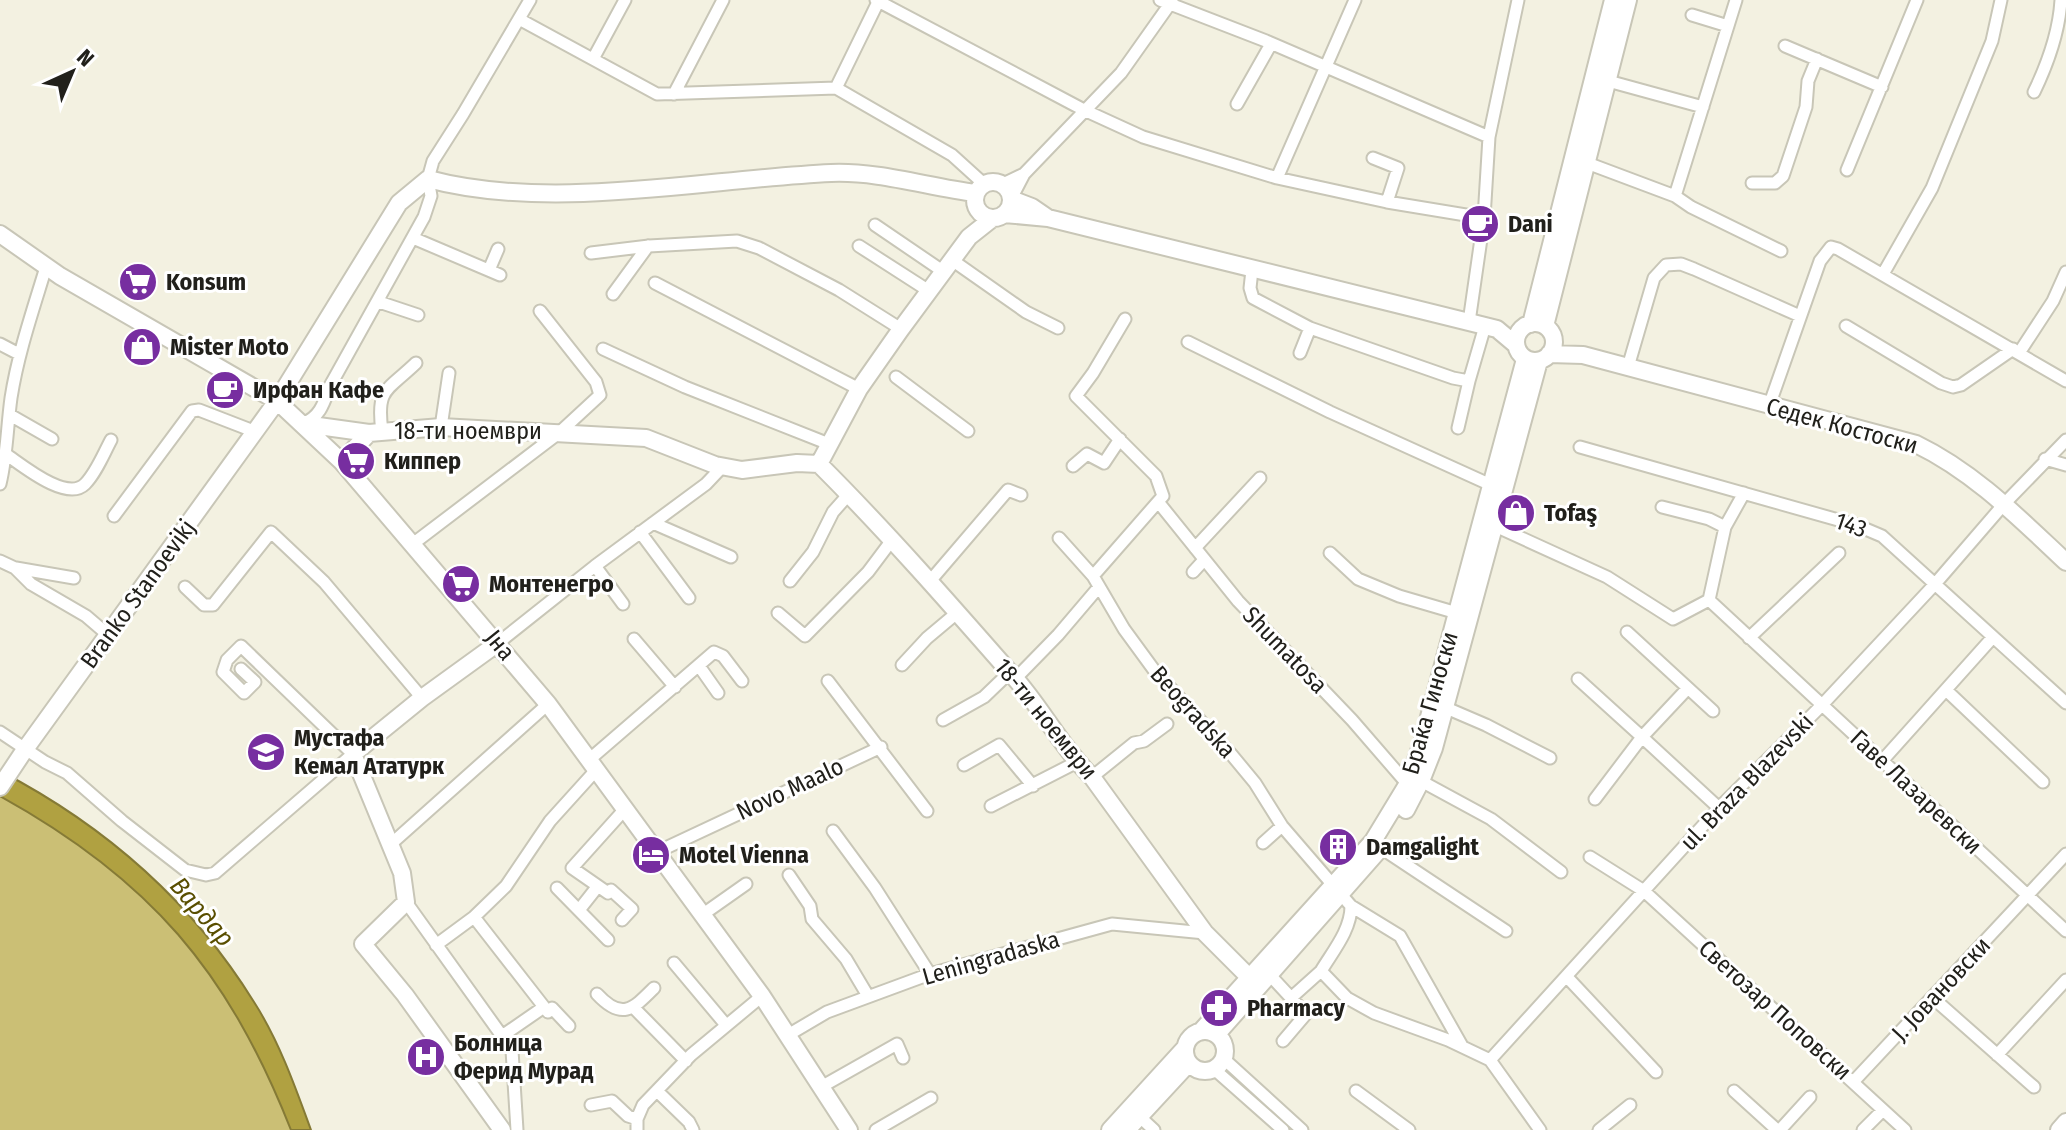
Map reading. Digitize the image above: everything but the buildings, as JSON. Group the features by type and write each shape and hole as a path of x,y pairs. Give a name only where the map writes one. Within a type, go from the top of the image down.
{"street":[{"path":"304,424 314,419 321,410 330,386 413,238 431,196 428,179 433,161 530,0"},
{"path":"593,59 625,0"},
{"path":"674,94 723,0"},
{"path":"836,88 878,0 1084,110 1143,137 1277,178 1387,202 1484,218"},
{"path":"1277,178 1355,0"},
{"path":"1458,428 1483,326 1484,218 1489,137 1518,0"},
{"name":"Браќа Гиноски","path":"1127,1130 1186,1056 1190,1036 1210,1032 1381,848 1434,748 1493,525 1613,0"},
{"name":"Браќа Гиноски","path":"1342,893 1373,841 1415,785 1422,743 1491,485 1587,163 1628,0"},
{"path":"1675,196 1736,0"},
{"path":"1847,170 1917,0"},
{"path":"1883,274 1932,188 1992,41 2001,0"},
{"path":"2034,92 2045,69 2064,0"},
{"path":"819,464 859,389 880,365 901,329 969,237 990,201 1024,174 1121,73 1167,2 1489,137"},
{"path":"1692,15 1728,26"},
{"path":"519,19 657,94 836,88 952,155 990,201"},
{"path":"1237,104 1271,44"},
{"path":"1785,46 1882,87"},
{"path":"1752,183 1775,183 1783,176 1806,107 1808,81 1817,59"},
{"path":"1608,81 1703,107"},
{"path":"1373,158 1398,168 1387,202"},
{"path":"1587,163 1675,196 1781,251"},
{"name":"Седек Костоски","path":"428,179 456,186 559,194 835,173 913,181 990,201 1032,207 1048,218 1483,326 1916,444 1962,471 2004,504 2066,562"},
{"name":"Branko Stanoevikj","path":"0,787 107,634 256,432 399,203 428,179"},
{"path":"875,225 1058,328"},
{"name":"Јна","path":"0,234 46,267 277,401 342,462 498,643 594,764 762,996 849,1130"},
{"path":"413,238 495,273 498,249"},
{"path":"591,253 737,241 759,248 839,290 901,329"},
{"path":"613,294 648,246"},
{"path":"859,246 929,291"},
{"path":"1769,406 1820,261 1831,247 2066,381"},
{"path":"1628,367 1654,278 1666,265 1681,264 1800,316"},
{"path":"0,484 7,455 5,398 46,267"},
{"path":"1252,270 1250,288 1253,298 1310,328 1469,381"},
{"path":"1846,326 1953,387 2016,351 2053,301 2066,272"},
{"path":"655,283 859,389"},
{"path":"379,302 418,315"},
{"path":"414,543 560,432 596,400 600,389 540,311"},
{"path":"943,720 984,697 1013,675 1096,582 1134,527 1163,496 1156,476 1076,396 1125,319"},
{"path":"1300,353 1310,328"},
{"path":"1188,342 1330,412 1491,485"},
{"path":"0,344 19,354"},
{"path":"603,349 685,387 829,444"},
{"path":"342,462 375,432 381,396 416,363"},
{"path":"441,427 449,373"},
{"path":"896,377 968,431"},
{"path":"114,516 192,411 199,410 256,432"},
{"path":"5,420 52,439"},
{"name":"18-ти ноември","path":"304,424 375,432 441,427 646,438 742,470 797,463 819,464 931,580 1013,675 1077,762 1092,777 1205,933 1259,979"},
{"path":"1073,466 1087,454 1104,463 1120,439"},
{"path":"7,455 58,488 77,489 83,487 92,475 111,440"},
{"name":"ul. Braza Blazevski","path":"1490,1060 1719,808 1822,705 1935,584 2045,459 2066,440"},
{"name":"143","path":"1580,447 1856,525 1882,536 2066,703"},
{"path":"2045,459 2066,465"},
{"path":"0,732 21,754 67,773 185,870 206,875 215,873 422,698 706,484 723,466"},
{"path":"1195,548 1260,478"},
{"path":"931,580 1008,490 1021,495"},
{"path":"1493,525 1607,577 1673,619 1709,600 1725,527 1744,493"},
{"path":"790,581 813,552 833,512 849,494"},
{"name":"Shumatosa","path":"1159,503 1238,601 1415,785"},
{"path":"1662,507 1709,519 1725,527"},
{"path":"653,523 731,557"},
{"path":"185,587 204,605 213,605 271,532 324,582 422,698"},
{"path":"640,532 689,598"},
{"name":"Beogradska","path":"1059,538 1096,582 1154,670 1255,783 1282,826 1342,893 1400,936 1463,1047"},
{"path":"778,613 805,636 868,572 892,540"},
{"path":"1330,553 1358,579 1399,596 1457,613"},
{"path":"1749,638 1839,553"},
{"path":"1193,572 1204,560"},
{"path":"0,561 15,568 74,578"},
{"path":"595,566 623,604"},
{"path":"15,568 31,584 86,616 107,634"},
{"name":"Гаве Лазаревски","path":"1709,600 2066,931"},
{"path":"902,665 958,612"},
{"path":"1627,632 1713,711"},
{"path":"1882,761 1993,637"},
{"path":"634,639 675,687"},
{"path":"241,669 255,682 244,693 223,672 227,660 241,646 353,754 402,873 406,902 512,1050 517,1130"},
{"path":"436,945 474,917 506,886 594,764 714,652 723,656 742,681"},
{"path":"699,666 718,693"},
{"path":"1578,679 1719,808"},
{"path":"828,681 927,811"},
{"path":"1595,799 1642,737 1688,688"},
{"path":"1946,690 2043,782"},
{"path":"391,844 548,704"},
{"path":"1444,707 1550,758"},
{"path":"1092,777 1134,743 1144,741 1167,724"},
{"path":"964,765 999,745 1033,786"},
{"name":"Novo Maalo","path":"657,852 881,747"},
{"path":"991,806 1077,762"},
{"path":"1415,785 1491,819 1561,872"},
{"path":"622,920 632,909 611,890 608,893 572,868 625,809"},
{"path":"1263,843 1282,826"},
{"path":"833,831 875,888 930,974"},
{"path":"1381,848 1506,931"},
{"name":"Ј. Јовановски","path":"1854,1081 2066,854"},
{"name":"Светозар Поповски","path":"1590,857 1644,891 1905,1130"},
{"path":"789,875 810,906 812,919 846,959 868,996"},
{"path":"702,915 746,884"},
{"path":"579,910 598,886"},
{"path":"557,888 608,940"},
{"path":"1292,997 1321,971 1345,930 1351,917 1342,893"},
{"path":"406,902 363,944 405,995 502,1130"},
{"path":"474,917 548,1012 552,1008 569,1026"},
{"name":"Leningradaska","path":"788,1035 827,1012 930,974 1112,924 1205,933"},
{"path":"674,963 726,1025"},
{"path":"1321,971 1347,998 1374,1013 1490,1060 1540,1130"},
{"path":"1567,977 1656,1072"},
{"path":"1259,979 1292,997 1306,1014 1283,1041"},
{"path":"1997,1055 2066,980"},
{"path":"597,994 606,1004 626,1010 634,1008 654,988"},
{"path":"591,1105 612,1101 637,1124 643,1105 686,1061 762,996"},
{"path":"1933,998 2034,1087"},
{"path":"502,1036 544,1007"},
{"path":"634,1008 686,1061"},
{"path":"1210,1032 1225,1045 1219,1064"},
{"path":"821,1087 897,1044 903,1058"},
{"path":"1186,1056 1200,1071 1219,1064"},
{"name":"Браќа Гиноски","path":"1110,1130 1186,1056"},
{"path":"1219,1064 1283,1130"},
{"path":"1219,1064 1302,1130"},
{"path":"657,1091 689,1122 693,1130"},
{"path":"1356,1091 1409,1130"},
{"path":"1734,1091 1779,1130 1810,1097"},
{"path":"876,1130 931,1098"},
{"path":"1602,1129 1630,1105"},
{"path":"1863,1130 1882,1111"},
{"path":"1140,1117 1154,1130"},
{"path":"2059,1130 2066,1122"}],"shaded area":[{"path":"0,771 38,792 110,841 174,899 203,931 263,1017 286,1064 311,1130 291,1130 267,1073 240,1022 211,976 178,934 141,896 100,861 0,796"},
{"path":"0,796 100,861 141,896 178,934 211,976 240,1022 267,1073 291,1130 0,1130"}],"place":[{"name":"Dani","path":"1480,224"},
{"name":"Konsum","path":"138,282"},
{"name":"Mister Moto","path":"142,347"},
{"name":"Ирфан Кафе","path":"225,390"},
{"name":"Киппер","path":"356,461"},
{"name":"Tofaş","path":"1516,513"},
{"name":"Монтенегро","path":"461,584"},
{"name":"Мустафа Кемал Ататурк","path":"266,752"},
{"name":"Damgalight","path":"1338,847"},
{"name":"Motel Vienna","path":"651,855"},
{"name":"Pharmacy","path":"1219,1008"},
{"name":"Болница Ферид Мурад","path":"426,1057"}],"water label":[{"name":"Вардар","path":"202,912"}]}
